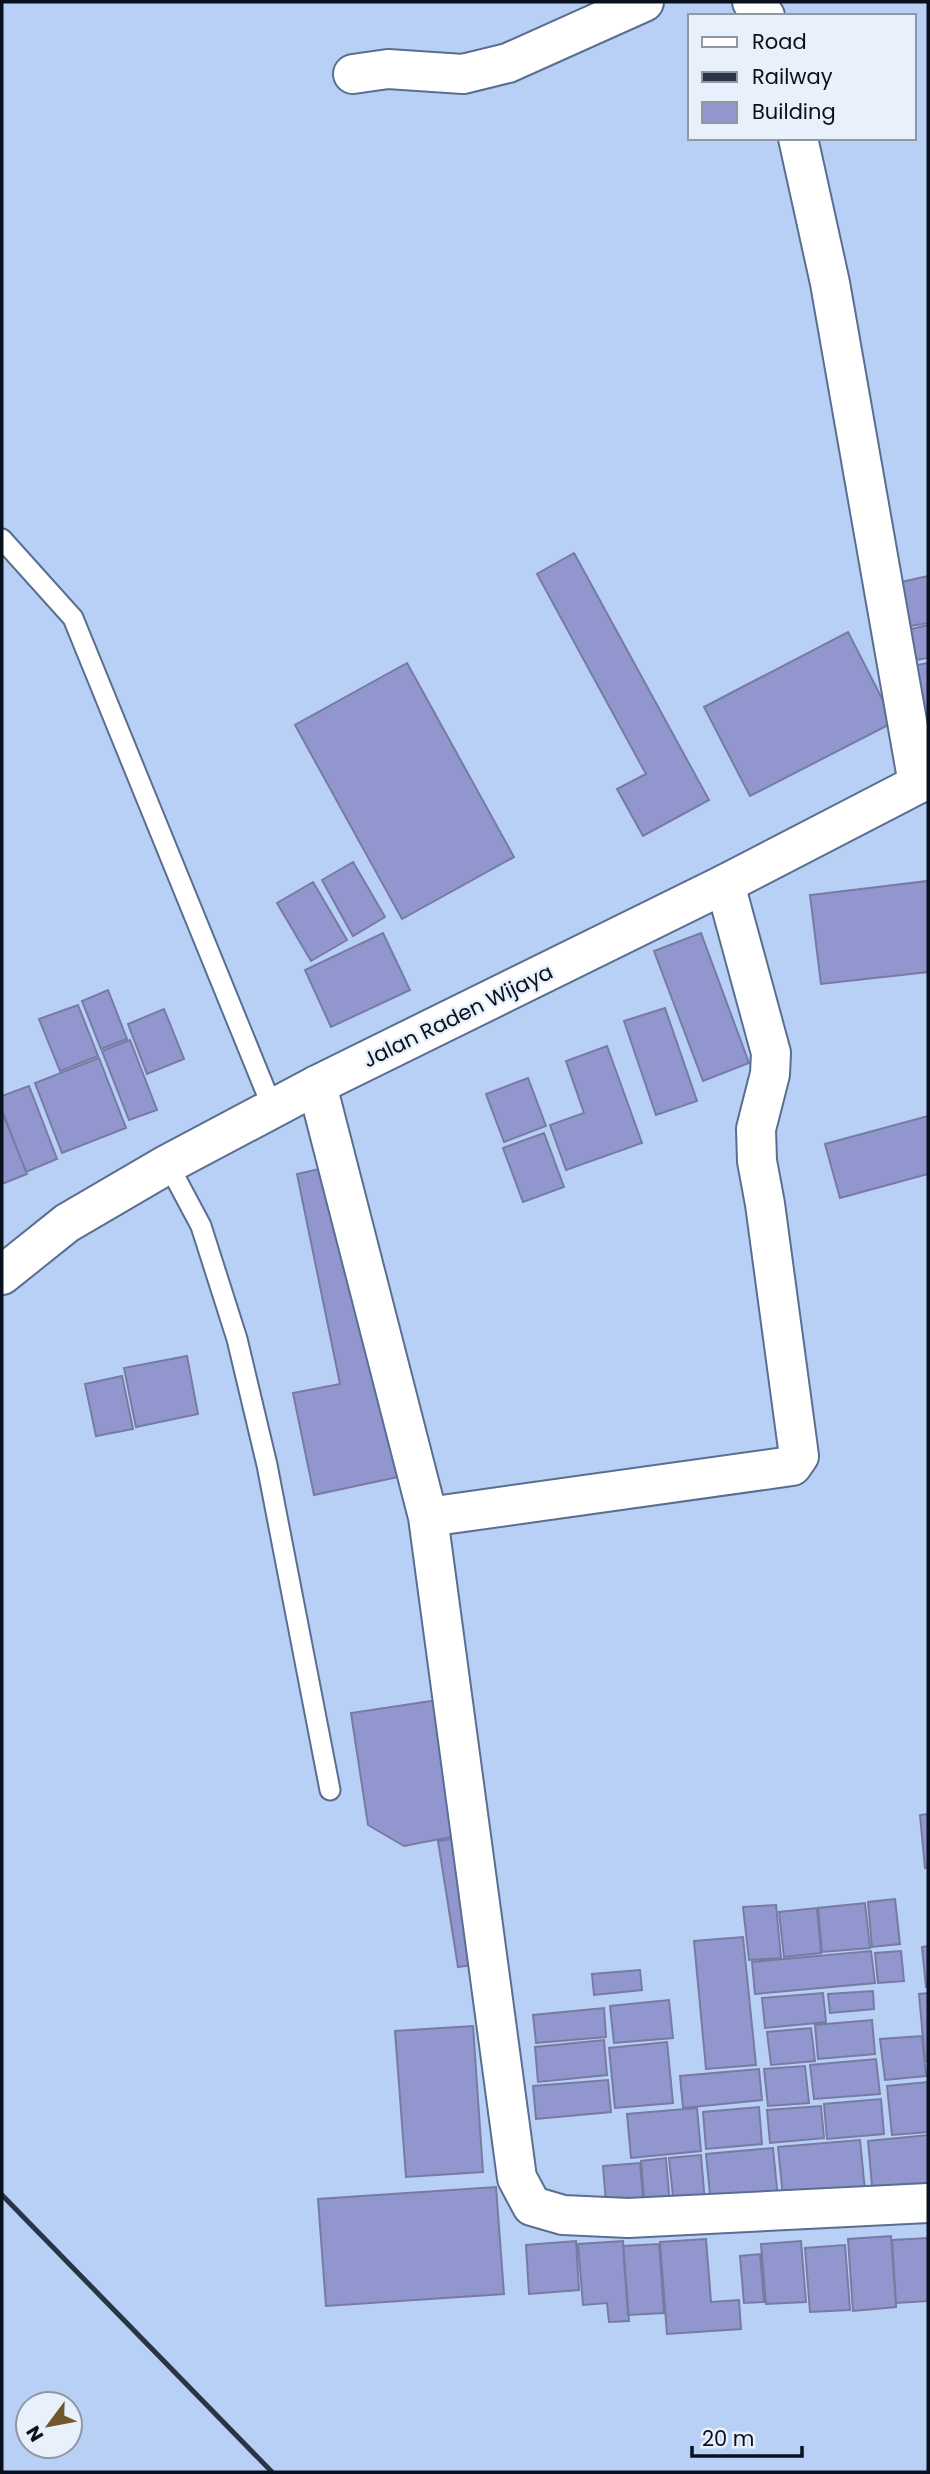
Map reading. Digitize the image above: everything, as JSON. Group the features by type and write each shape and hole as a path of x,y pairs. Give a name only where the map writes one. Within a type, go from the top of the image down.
{"main road":[{"path":"353,74 388,69 463,74 497,66 644,2"},
{"path":"799,140 830,283 923,782"},
{"name":"Jalan Raden Wijaya","path":"2,1275 67,1223 168,1164 317,1085 725,884 923,782"},
{"path":"428,1517 792,1466 799,1457 758,1161 756,1129 770,1074 771,1053 725,884"},
{"path":"317,1085 428,1517 517,2179 532,2206 564,2216 628,2218 928,2203"}],"lane":[{"path":"2,539 73,618 273,1109"},
{"path":"168,1164 201,1226 236,1339 267,1465 330,1790"}],"building":[{"path":"574,553 709,800 643,836 617,789 646,774 537,574"},
{"path":"928,576 928,623 910,626 901,582"},
{"path":"928,625 928,658 910,661 903,631"},
{"path":"848,632 894,722 750,796 704,707"},
{"path":"407,663 514,857 402,919 295,725"},
{"path":"928,663 928,712 921,713 912,666"},
{"path":"353,862 385,917 353,936 322,880"},
{"path":"928,881 928,972 821,984 810,895"},
{"path":"313,882 347,940 311,961 277,903"},
{"path":"383,933 410,990 331,1027 305,970"},
{"path":"701,933 749,1063 703,1081 654,951"},
{"path":"108,990 127,1039 101,1049 82,1001"},
{"path":"78,1005 98,1056 60,1071 39,1019"},
{"path":"665,1008 697,1101 656,1115 624,1021"},
{"path":"164,1009 184,1059 147,1074 128,1024"},
{"path":"130,1040 157,1110 129,1120 102,1051"},
{"path":"607,1046 642,1143 566,1170 550,1125 584,1113 566,1061"},
{"path":"99,1058 126,1128 62,1153 35,1083"},
{"path":"528,1078 546,1126 504,1142 486,1094"},
{"path":"29,1086 57,1159 26,1172 2,1110 2,1096"},
{"path":"928,1116 928,1174 840,1198 825,1144"},
{"path":"4,1117 27,1174 2,1184 2,1118"},
{"path":"544,1133 564,1187 523,1202 503,1148"},
{"path":"333,1166 398,1477 314,1495 293,1393 340,1384 297,1174"},
{"path":"187,1356 198,1414 136,1427 124,1368"},
{"path":"122,1376 133,1429 96,1436 85,1384"},
{"path":"445,1699 466,1834 404,1846 368,1825 351,1713"},
{"path":"928,1814 928,1868 925,1868 920,1815"},
{"path":"466,1837 486,1963 458,1967 438,1841"},
{"path":"895,1899 900,1944 872,1947 868,1902"},
{"path":"865,1903 870,1948 822,1952 818,1908"},
{"path":"776,1905 781,1958 749,1960 743,1907"},
{"path":"817,1908 821,1953 784,1957 779,1912"},
{"path":"743,1937 756,2065 706,2069 694,1941"},
{"path":"928,1946 928,1987 926,1987 922,1947"},
{"path":"871,1951 875,1983 755,1994 752,1962"},
{"path":"901,1951 904,1981 878,1983 875,1953"},
{"path":"640,1970 642,1990 594,1995 592,1974"},
{"path":"873,1991 874,2009 830,2013 828,1994"},
{"path":"823,1993 826,2022 765,2028 762,1998"},
{"path":"928,1993 928,2061 925,2061 919,1994"},
{"path":"669,2000 673,2038 614,2043 610,2006"},
{"path":"604,2008 606,2037 536,2043 533,2015"},
{"path":"872,2020 875,2054 818,2059 815,2025"},
{"path":"473,2026 483,2172 406,2177 395,2031"},
{"path":"811,2028 815,2061 771,2065 767,2032"},
{"path":"922,2036 926,2076 885,2080 880,2039"},
{"path":"604,2040 607,2075 538,2082 535,2047"},
{"path":"667,2042 673,2103 615,2108 609,2048"},
{"path":"876,2059 880,2094 814,2099 810,2065"},
{"path":"805,2066 809,2103 768,2106 764,2069"},
{"path":"759,2069 762,2100 683,2108 680,2076"},
{"path":"608,2080 611,2112 536,2119 533,2086"},
{"path":"928,2082 928,2132 892,2135 887,2086"},
{"path":"881,2099 884,2134 827,2139 824,2104"},
{"path":"821,2106 824,2138 770,2143 767,2110"},
{"path":"759,2107 762,2144 706,2149 703,2112"},
{"path":"697,2108 701,2151 631,2158 627,2114"},
{"path":"928,2135 928,2192 873,2197 868,2141"},
{"path":"860,2140 865,2190 783,2197 778,2147"},
{"path":"773,2148 778,2199 711,2205 706,2154"},
{"path":"701,2155 705,2203 674,2206 669,2158"},
{"path":"666,2158 670,2206 645,2208 641,2161"},
{"path":"640,2163 643,2199 606,2203 603,2166"},
{"path":"496,2187 504,2294 326,2306 318,2199"},
{"path":"891,2236 896,2307 853,2311 848,2239"},
{"path":"928,2238 928,2301 896,2303 892,2240"},
{"path":"706,2239 711,2302 739,2300 741,2329 667,2334 660,2242"},
{"path":"576,2241 579,2290 529,2294 526,2245"},
{"path":"623,2241 629,2321 609,2322 607,2303 583,2305 578,2244"},
{"path":"801,2241 806,2302 766,2304 761,2244"},
{"path":"659,2244 664,2313 628,2315 623,2246"},
{"path":"845,2245 850,2310 810,2312 805,2248"},
{"path":"760,2254 764,2302 744,2303 740,2256"}],"railway":[{"path":"2,2195 272,2472"}]}
